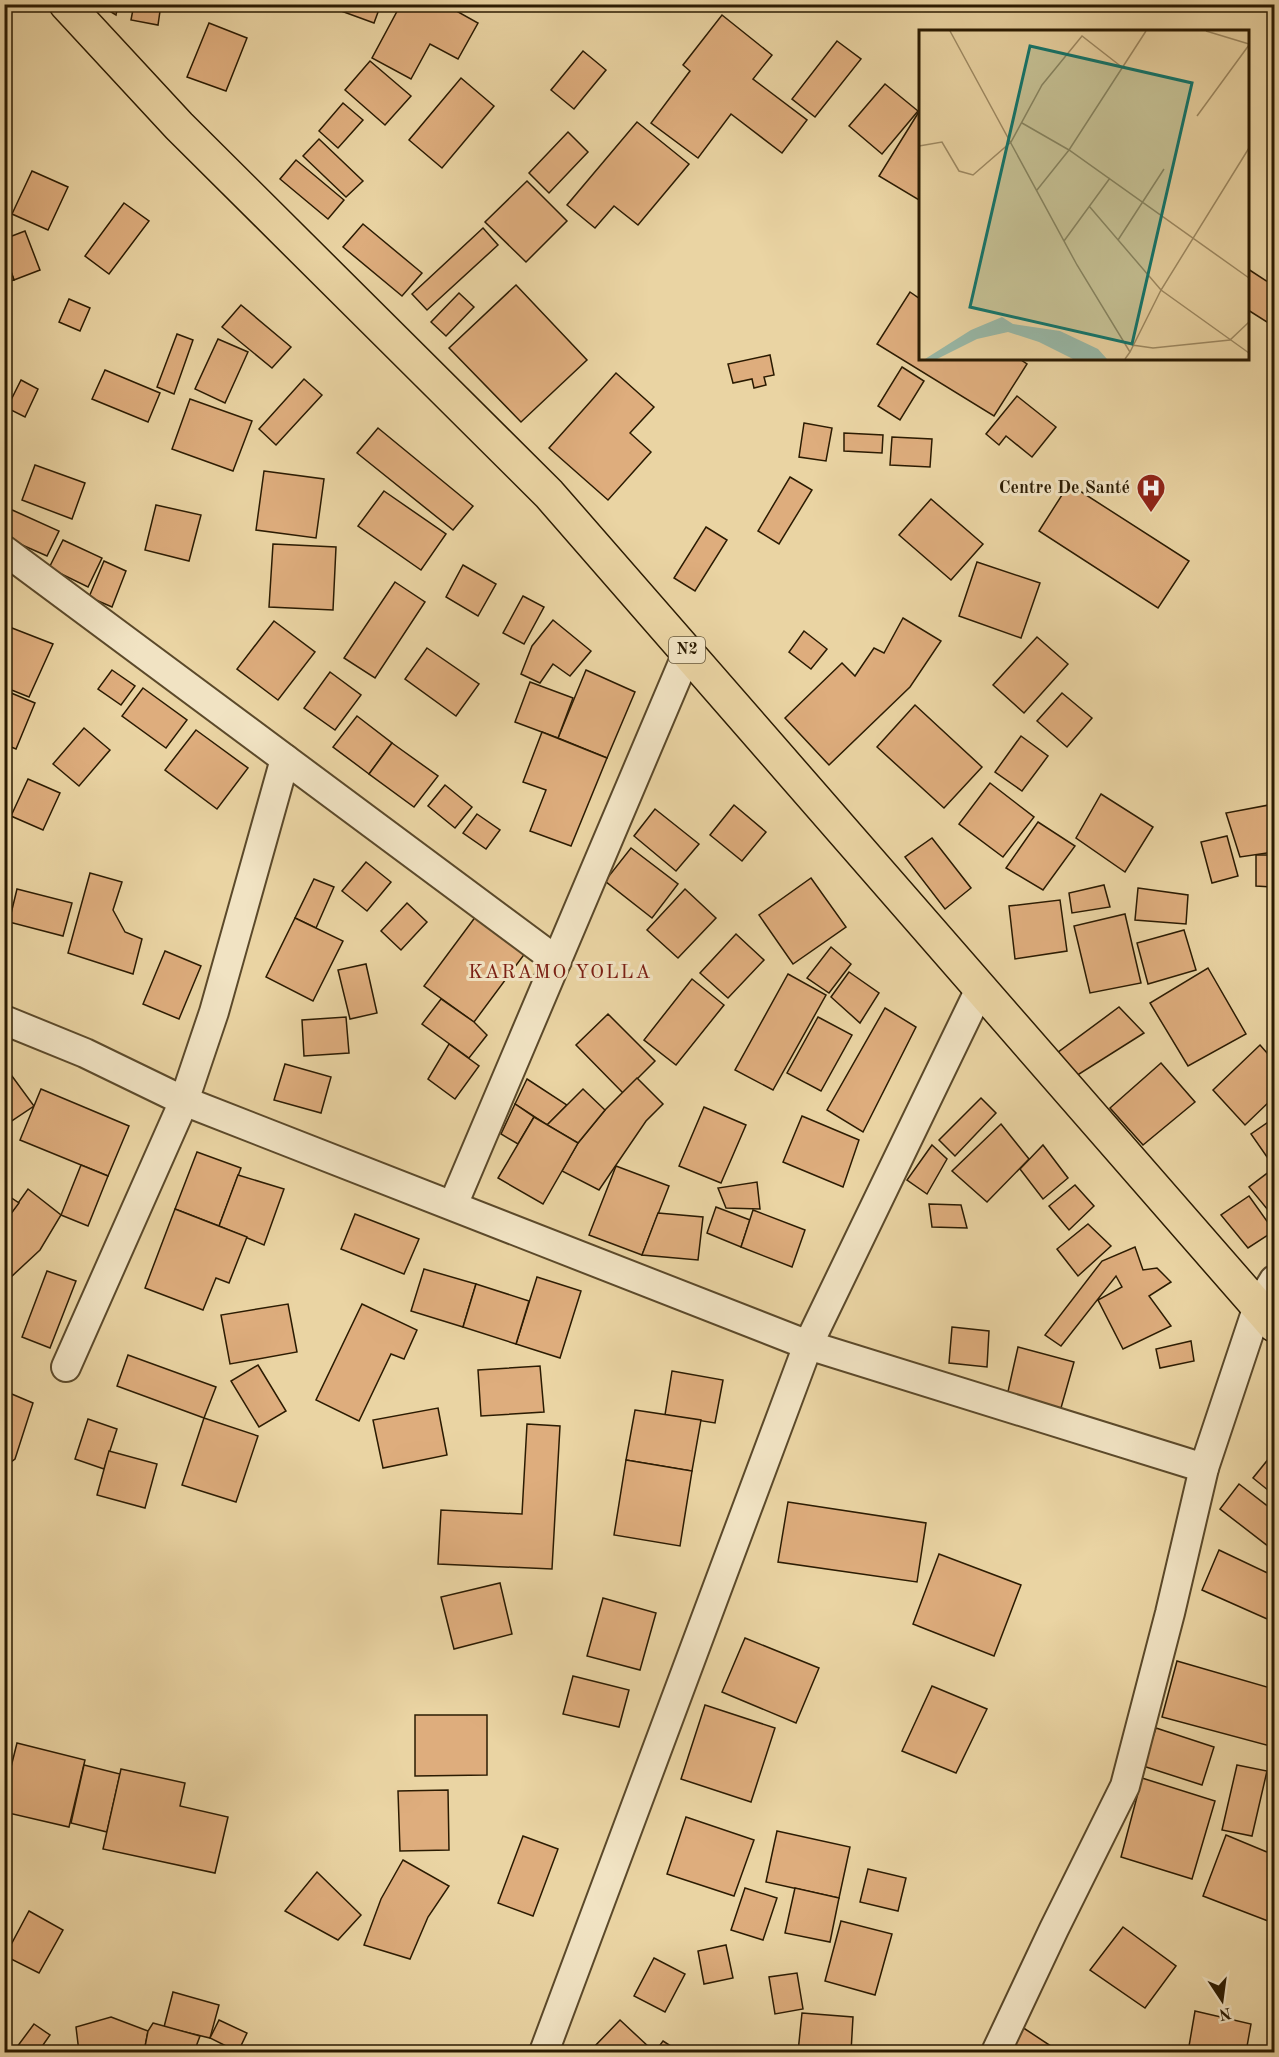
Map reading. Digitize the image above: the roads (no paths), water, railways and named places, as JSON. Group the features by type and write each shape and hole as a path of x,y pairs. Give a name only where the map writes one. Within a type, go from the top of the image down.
{"highway":[{"name":"N2","path":"66,4 179,126 549,494 688,651 980,990 1269,1304"}],"street":[{"path":"4,550 557,962"},
{"path":"453,1205 688,651"},
{"path":"66,1367 184,1101 214,1012 285,759"},
{"path":"544,2052 808,1345 980,990"},
{"path":"4,1020 85,1053 184,1101 808,1345 1204,1468"},
{"path":"996,2052 1125,1786 1170,1613 1204,1468 1269,1304"}],"place":[{"name":"Centre De Santé","path":"1151,514"}],"district":[{"name":"KARAMO YOLLA","path":"560,973"}]}
